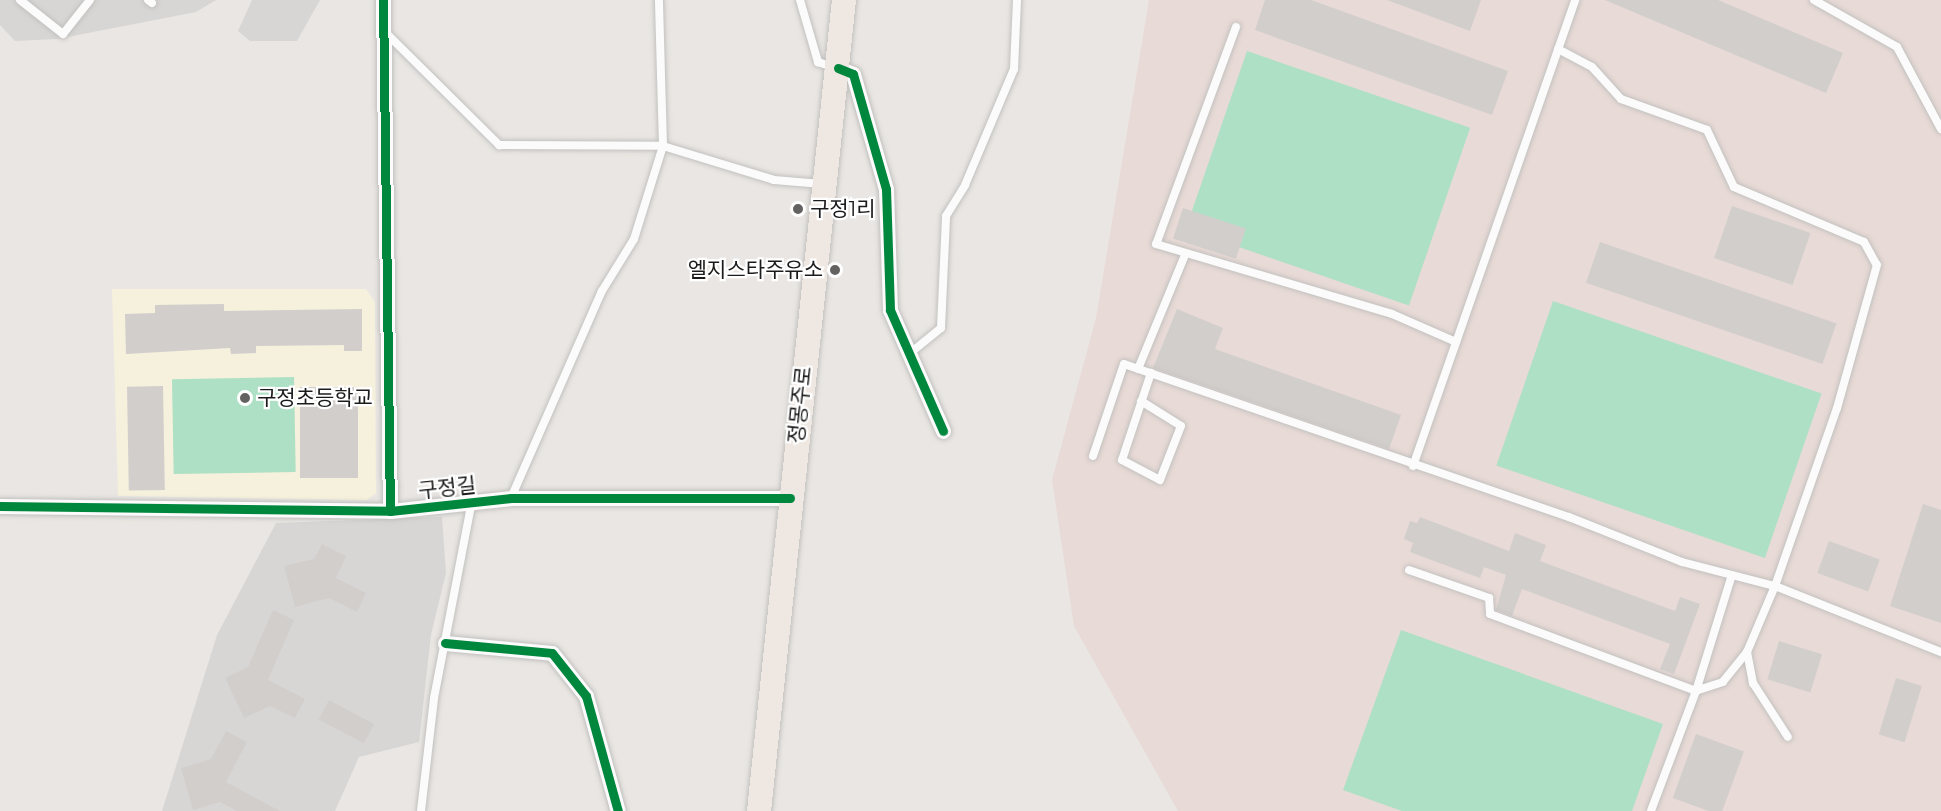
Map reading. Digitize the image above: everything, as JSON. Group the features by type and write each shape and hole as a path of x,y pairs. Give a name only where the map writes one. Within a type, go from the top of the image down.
{"main road":[{"name":"정몽주로","path":"759,811 844,0"}],"street":[{"path":"383,0 390,512"},
{"path":"838,68 853,74 886,189 890,310 907,356 943,431"},
{"name":"구정길","path":"0,506 390,512 511,498 790,498"},
{"path":"445,643 552,653 586,696 618,811"}],"lane":[{"path":"20,0 63,34 90,0"},
{"path":"511,498 602,291 634,239 663,146 659,0"},
{"path":"800,0 818,63 838,68"},
{"path":"907,356 941,328 946,216 965,184 1014,69 1017,0"},
{"path":"1413,466 1575,0"},
{"path":"1814,0 1897,47 1941,129"},
{"path":"1236,27 1156,244 1185,255 1392,314 1456,342"},
{"path":"384,31 499,145 663,146 774,180 825,184"},
{"path":"1409,570 1489,598 1490,614 1696,691 1723,682 1747,652 1774,586 1837,408 1877,265 1864,242 1734,187 1707,130 1621,99 1592,67 1558,49"},
{"path":"1138,369 1185,255"},
{"path":"1093,456 1124,364 1732,575 1774,586 1941,652"},
{"path":"1141,401 1181,426 1160,480 1122,460 1141,401 1151,374"},
{"path":"421,811 445,643 471,504"},
{"path":"1651,811 1696,691 1732,575"},
{"path":"1747,652 1753,682 1788,736"}],"shaded area":[{"path":"0,0 216,0 196,12 57,39 15,41 0,25"},
{"path":"252,0 320,0 297,41 250,41 238,31"},
{"path":"1149,0 1941,0 1941,811 1178,811 1074,626 1052,480 1096,318"},
{"name":"구정초등학교","path":"112,289 366,289 375,302 376,493 367,500 118,496"},
{"path":"442,517 446,573 431,635 419,742 359,757 335,811 162,811 217,635 276,523"}],"green space":[{"path":"1247,51 1470,128 1409,306 1186,229"},
{"path":"1553,301 1822,393 1765,558 1496,466"},
{"path":"294,377 296,472 174,474 172,379"},
{"path":"1401,630 1663,724 1632,811 1402,811 1343,790"}],"building":[{"path":"1265,0 1311,0 1508,71 1492,115 1255,30"},
{"path":"1387,0 1481,0 1470,31"},
{"path":"1605,0 1718,0 1843,53 1826,93"},
{"path":"1732,206 1810,233 1793,285 1714,258"},
{"path":"1183,208 1246,228 1236,259 1173,238"},
{"path":"1600,242 1836,323 1822,364 1586,283"},
{"path":"224,304 224,311 362,309 362,351 344,351 344,345 256,346 256,353 231,354 230,348 126,354 125,314 155,313 155,305"},
{"path":"1177,309 1223,328 1215,349 1401,415 1389,449 1153,368"},
{"path":"163,386 165,490 129,491 127,387"},
{"path":"300,387 358,387 358,478 300,478"},
{"path":"1923,504 1941,510 1941,623 1890,606"},
{"path":"1420,517 1509,551 1515,533 1546,545 1540,561 1675,611 1680,597 1700,604 1674,674 1660,669 1670,644 1522,589 1512,616 1496,610 1506,575 1484,567 1480,578 1410,552 1413,543 1404,539 1410,521 1417,523"},
{"path":"1829,541 1880,559 1868,591 1817,573"},
{"path":"322,544 346,556 336,578 366,593 357,612 329,598 295,607 284,566 314,559"},
{"path":"273,610 294,620 268,680 305,699 295,718 270,706 244,718 225,678 248,667"},
{"path":"1779,641 1822,654 1810,692 1767,679"},
{"path":"1896,678 1922,686 1905,742 1879,734"},
{"path":"329,700 374,724 364,743 319,719"},
{"path":"226,731 247,742 226,782 280,811 237,811 220,802 193,810 181,768 211,759"},
{"path":"1696,734 1744,751 1722,811 1709,811 1673,798"}],"cycle path":[{"path":"383,0 390,511"},
{"path":"838,68 853,74 886,189 890,310 943,431"},
{"path":"0,506 390,511 511,498 790,498"},
{"path":"445,643 552,653 586,696 618,811"}],"place":[{"name":"구정1리","path":"798,209"},
{"name":"엘지스타주유소","path":"835,270"},
{"name":"구정초등학교","path":"245,398"}]}
